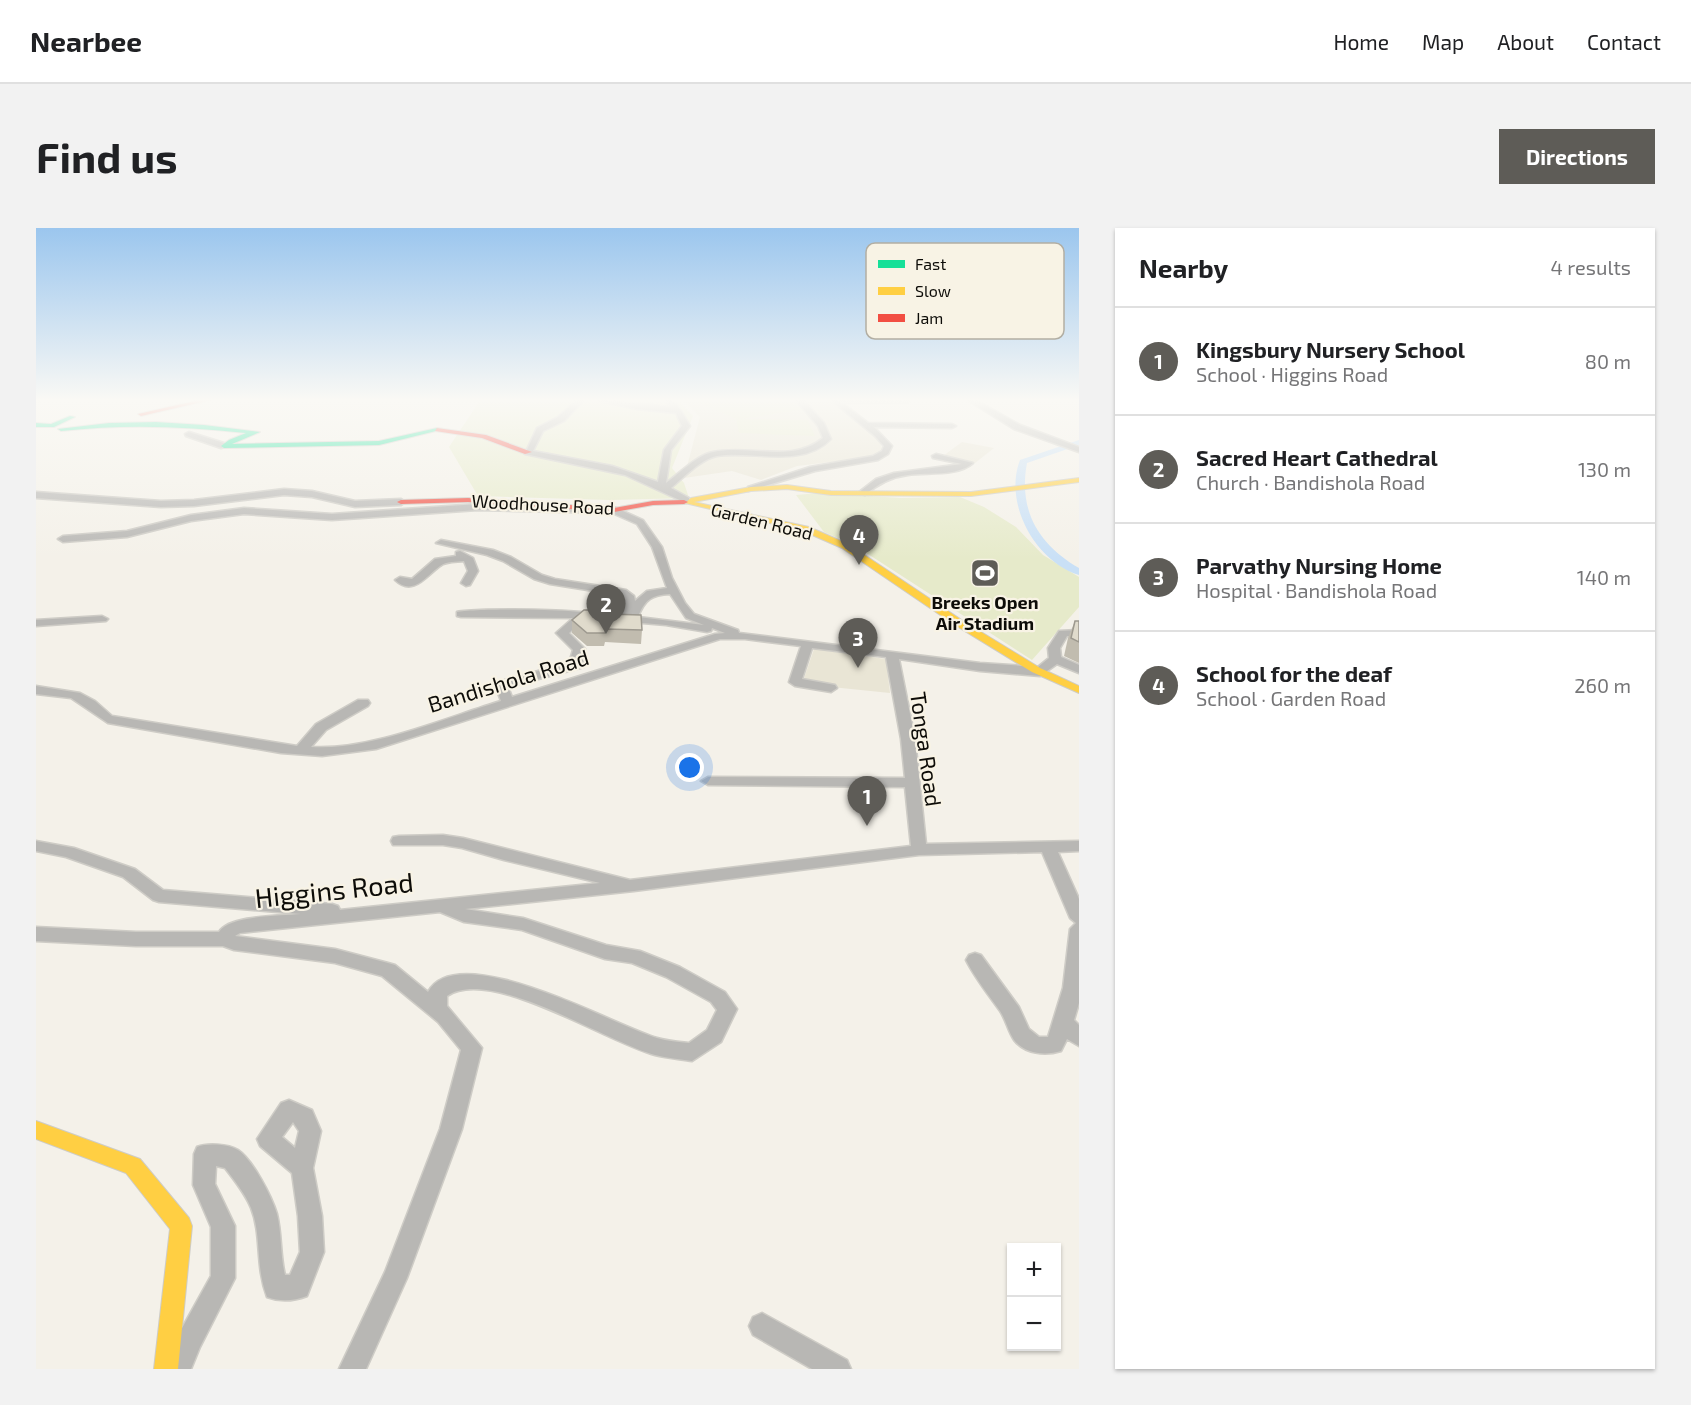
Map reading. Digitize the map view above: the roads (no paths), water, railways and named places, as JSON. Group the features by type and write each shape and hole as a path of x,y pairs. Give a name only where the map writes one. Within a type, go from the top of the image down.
{"street":[{"path":"530,452 596,463 666,487"},
{"path":"666,452 664,457 666,468 662,483 687,501 751,489 813,469 874,458 885,452"},
{"path":"666,487 714,454 778,452"},
{"path":"862,493 872,482 891,476 914,471 962,469 969,463 936,456"},
{"path":"751,489 787,487 831,493 971,494 1079,480"},
{"path":"36,495 161,504 194,503 284,492 312,494 355,504 401,501"},
{"name":"Woodhouse Road","path":"401,501 468,500 614,510 653,503 687,501"},
{"name":"Garden Road","path":"687,501 806,529 845,546 959,623 1038,671 1079,690"},
{"path":"63,539 127,534 190,518 244,511 332,517 478,507 614,510 640,522 657,547 666,579 690,616 745,636"},
{"path":"466,583 473,571 466,558 440,545 441,543 489,552 507,559 538,577 554,582 622,592 630,598 628,619"},
{"path":"400,580 406,583 415,582 439,561 466,558"},
{"path":"628,619 643,596 649,592 673,591"},
{"path":"461,614 582,615 666,622 745,636"},
{"path":"508,702 501,685 580,664 576,660 579,649 562,633 582,615"},
{"path":"36,623 102,619"},
{"path":"1055,659 1054,648 1063,633 1079,633"},
{"name":"Bandishola Road","path":"42,690 64,692 89,700 108,719 153,729 300,751 322,752 371,746 719,636 745,636 980,667 1038,671"},
{"path":"807,645 795,682 831,688"},
{"name":"Tonga Road","path":"892,654 908,739 919,850"},
{"path":"1038,671 1055,659"},
{"path":"1055,659 1079,669"},
{"path":"36,698 42,690"},
{"path":"300,751 321,727 363,703"},
{"path":"708,781 912,783"},
{"path":"399,841 443,840 463,843 504,855 634,885"},
{"path":"36,846 68,852 129,873 159,896 361,913"},
{"name":"Higgins Road","path":"352,1369 395,1278 451,1129 472,1048 437,1010 388,970 334,956 224,939 226,933 237,927 634,885 919,850 1079,846"},
{"path":"1048,848 1079,918"},
{"path":"437,1010 437,993 452,982 486,982 530,994 656,1047 692,1052 714,1036 727,1009 718,997 672,972 634,956 604,952 523,924 464,916 441,905"},
{"path":"975,960 1012,1013 1022,1035 1044,1046 1054,1045 1072,1031 1079,929"},
{"path":"36,934 136,939 224,939"},
{"path":"36,1130 133,1166 181,1226 169,1355 165,1369"},
{"path":"178,1369 189,1339 223,1278 223,1226 204,1185 205,1154 231,1158 250,1184 265,1212 269,1270 276,1288 298,1287 312,1252 310,1216 302,1168"},
{"path":"762,1326 838,1369"}],"waterway":[{"path":"1050,452 1023,462 1020,485 1024,510 1040,543 1055,558 1079,572"}],"place":[{"name":"School for the deaf","path":"859,565"},
{"name":"Breeks Open Air Stadium","path":"985,573"},
{"name":"Sacred Heart Cathedral","path":"606,634"},
{"name":"Parvathy Nursing Home","path":"858,668"},
{"name":"Kingsbury Nursery School","path":"867,826"}]}
